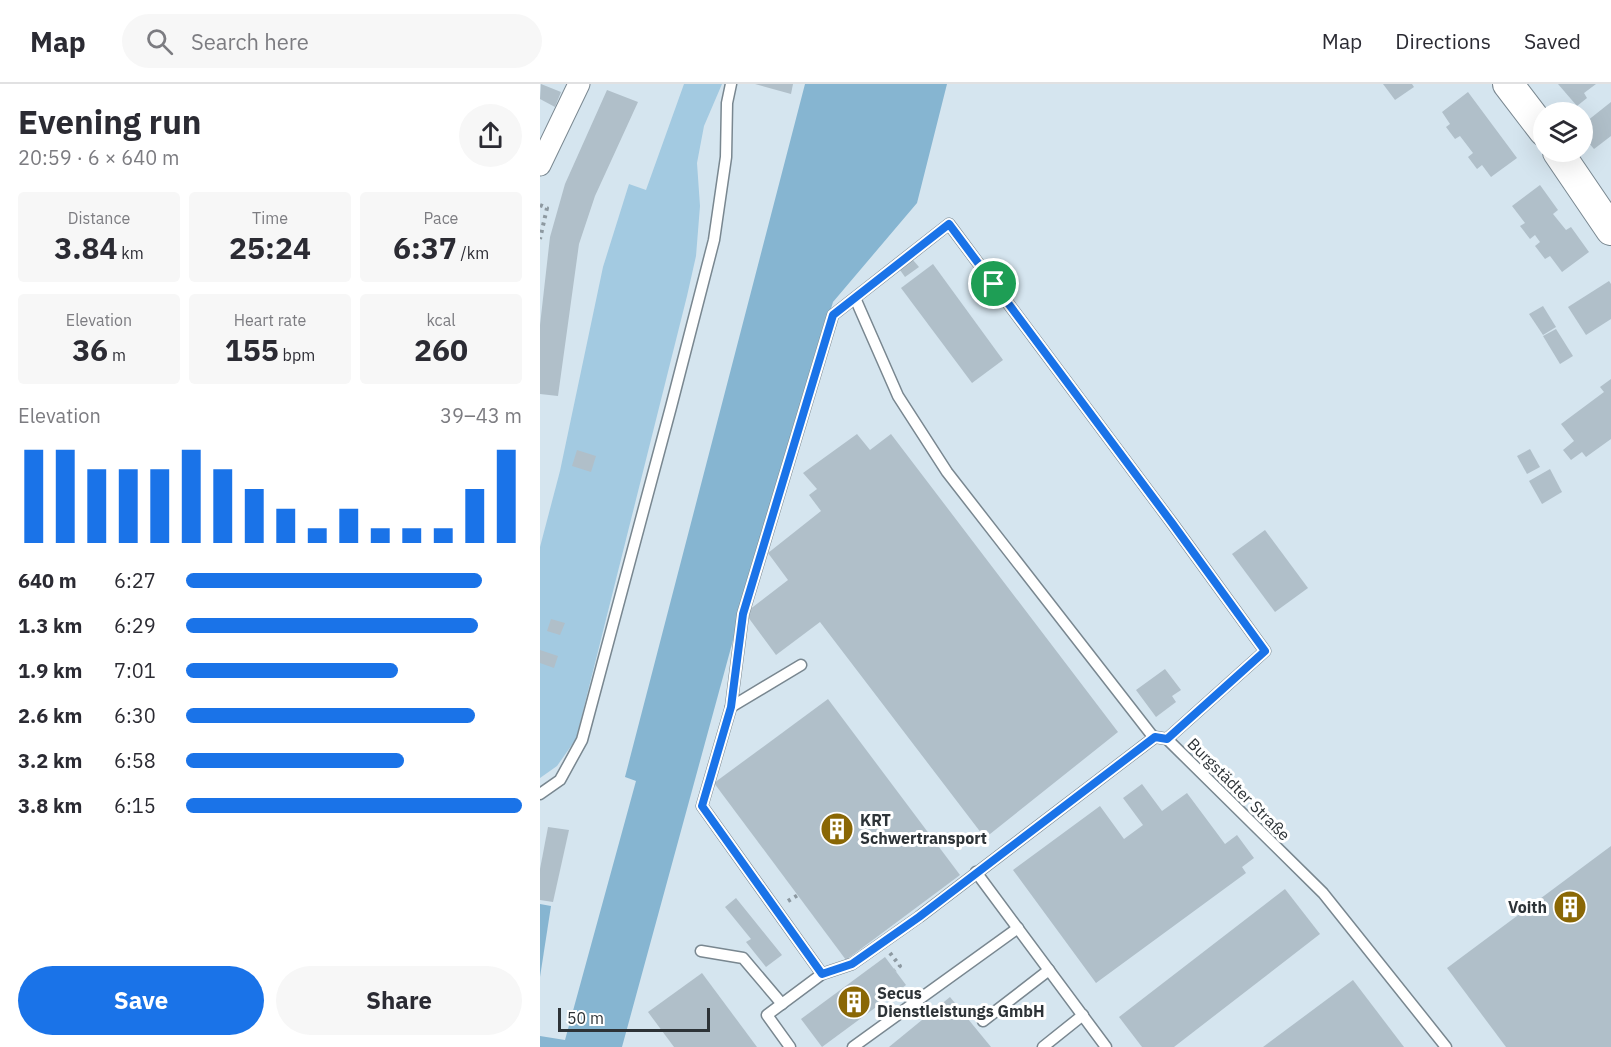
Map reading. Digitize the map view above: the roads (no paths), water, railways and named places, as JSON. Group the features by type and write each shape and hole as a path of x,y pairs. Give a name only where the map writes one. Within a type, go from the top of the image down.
{"street":[{"path":"540,165 579,84"},
{"path":"1508,84 1533,117"},
{"path":"1564,162 1611,230"}],"lane":[{"path":"540,794 560,780 582,740 714,240 726,157 727,103 731,84"},
{"path":"822,974 702,806 731,707 743,614 833,315 949,224 1265,651 1167,739"},
{"path":"789,1047 767,1016 822,974 852,964 919,917 1154,738 947,472 898,396 855,298"},
{"path":"731,707 801,665"},
{"name":"Burgstädter Straße","path":"1154,738 1167,739 1323,893 1446,1047"},
{"path":"976,872 1106,1047"},
{"path":"853,1047 1018,928"},
{"path":"701,951 743,958 782,1004"},
{"path":"983,1021 1049,970"},
{"path":"1043,1047 1083,1016"}],"place":[{"name":"KRT Schwertransport","path":"837,829"},
{"name":"Voith","path":"1570,907"},
{"name":"Secus Dienstleistungs GmbH","path":"854,1002"}]}
